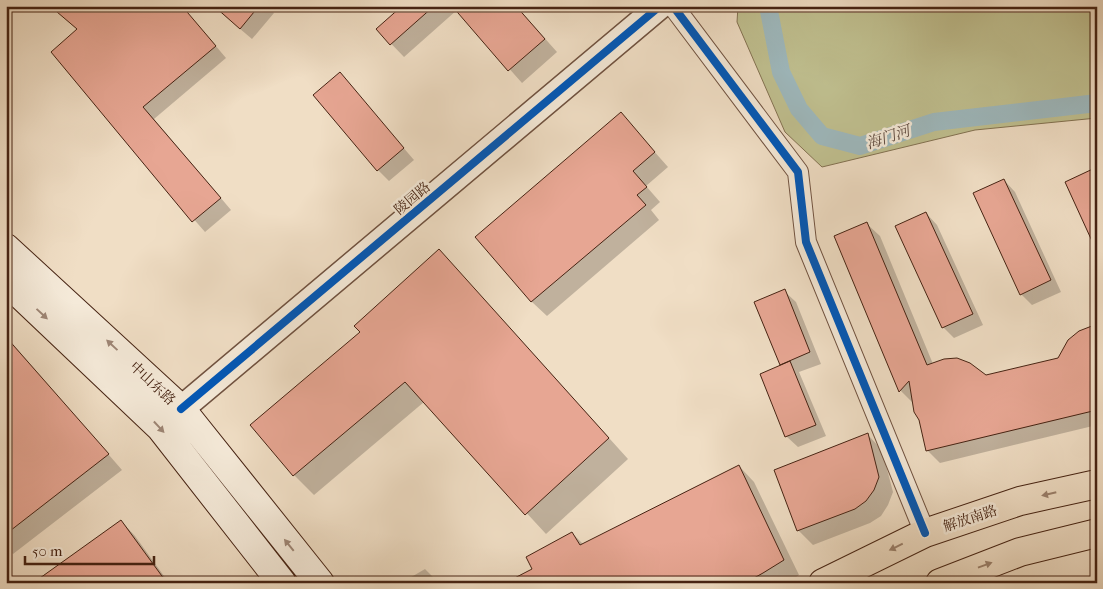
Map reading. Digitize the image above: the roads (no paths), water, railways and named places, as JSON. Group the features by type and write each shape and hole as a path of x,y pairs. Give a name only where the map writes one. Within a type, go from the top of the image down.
{"main road":[{"name":"中山东路","path":"6,248 180,409 320,583"},
{"name":"中山东路","path":"6,281 160,427 282,583"},
{"name":"解放南路","path":"823,583 925,533 1020,501 1097,484"},
{"path":"940,583 1020,552 1097,533"}],"street":[{"name":"陵园路","path":"180,409 660,6"},
{"path":"673,6 798,172 806,242 925,533"}],"waterway":[{"name":"海门河","path":"768,6 781,72 799,109 822,136 860,146 934,122 1097,103"}]}
